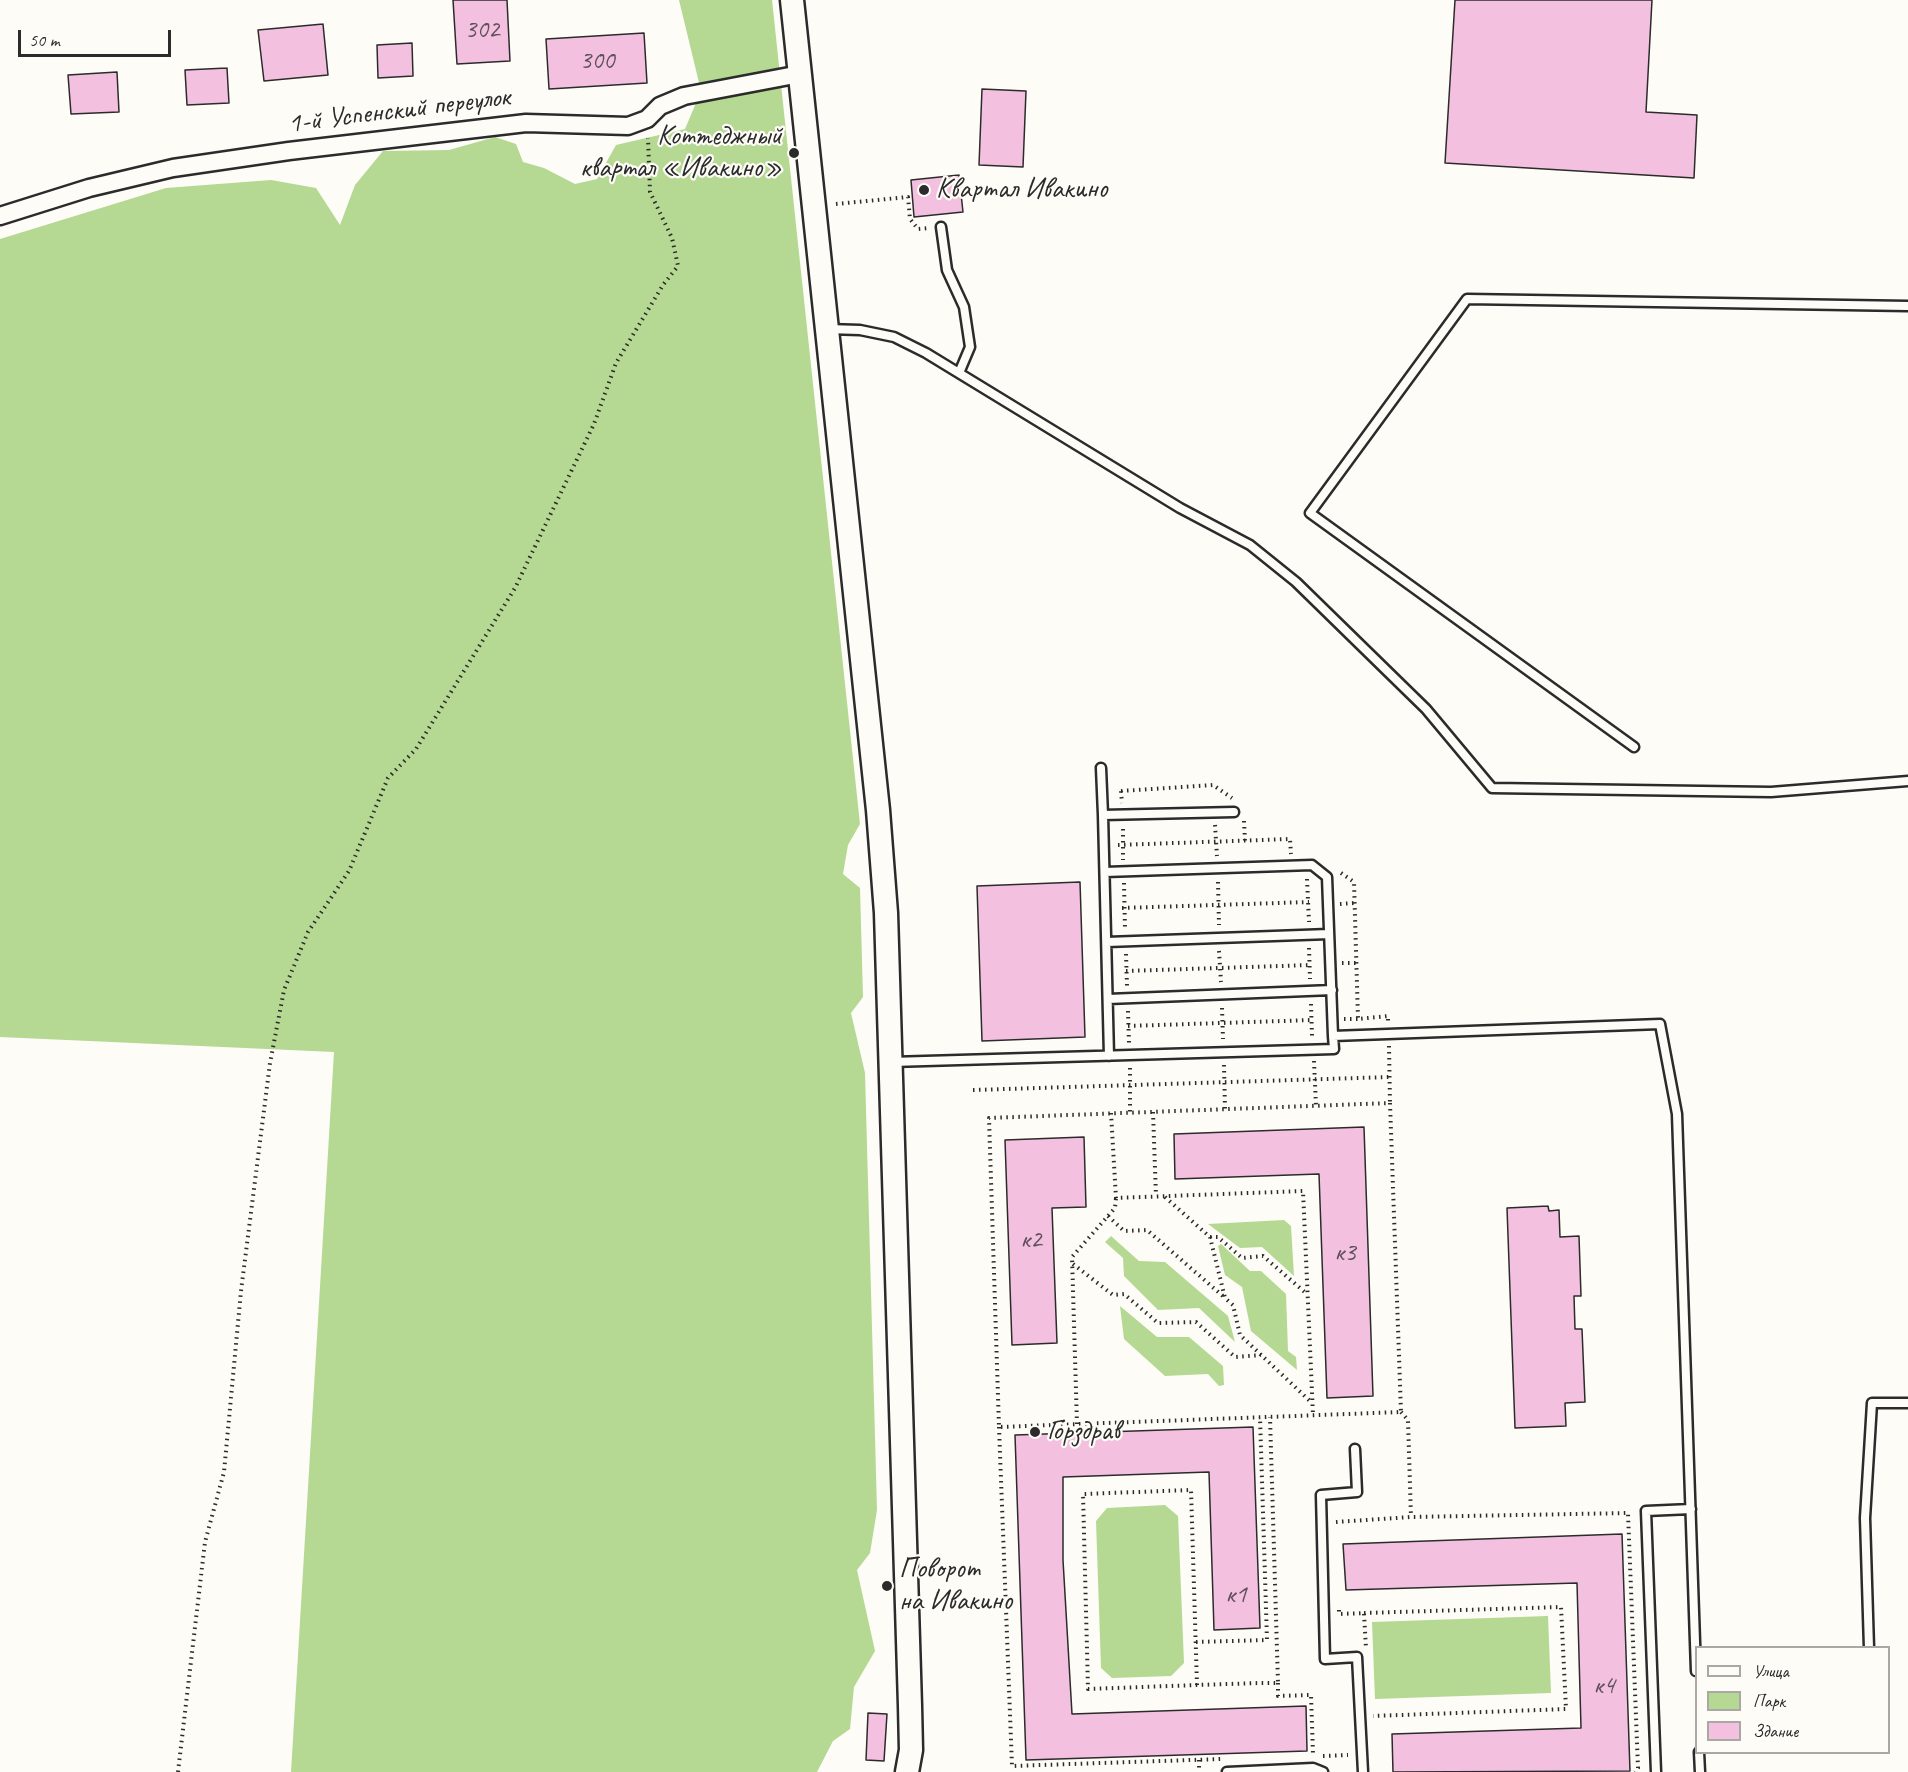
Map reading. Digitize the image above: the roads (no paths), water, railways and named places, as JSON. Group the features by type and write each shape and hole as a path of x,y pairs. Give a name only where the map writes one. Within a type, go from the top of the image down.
{"main road":[{"path":"792,0 878,810 886,913 910,1706 911,1749 907,1772"}],"street":[{"name":"1-й Успенский переулок","path":"0,216 89,188 173,168 289,151 526,123 628,126 647,119 660,106 684,96 800,74"}],"lane":[{"path":"941,227 947,270 964,307 970,346 959,373"},
{"path":"1634,747 1310,513 1467,299 1908,306"},
{"path":"827,329 860,330 894,337 959,373 1180,508 1250,545 1296,582 1426,709 1492,788 1771,792 1908,781"},
{"path":"1101,768 1109,1056"},
{"path":"1103,815 1234,812"},
{"path":"890,1062 1334,1049 1328,877 1312,865 1105,872"},
{"path":"1107,942 1329,934"},
{"path":"1108,999 1332,990"},
{"path":"1334,1036 1660,1024 1677,1114 1695,1646"},
{"path":"1869,1646 1865,1518 1872,1403 1908,1403"},
{"path":"1355,1449 1357,1492 1321,1495 1325,1659 1357,1658 1363,1772"},
{"path":"1656,1772 1646,1511 1691,1509"},
{"path":"1699,1754 1700,1772"},
{"path":"1227,1772 1313,1768 1323,1772"}],"place":[{"name":"Коттеджный квартал «Ивакино»","path":"794,153"},
{"name":"Квартал Ивакино","path":"924,190"},
{"name":"Горздрав","path":"1035,1432"},
{"name":"Поворот на Ивакино","path":"887,1586"}]}
